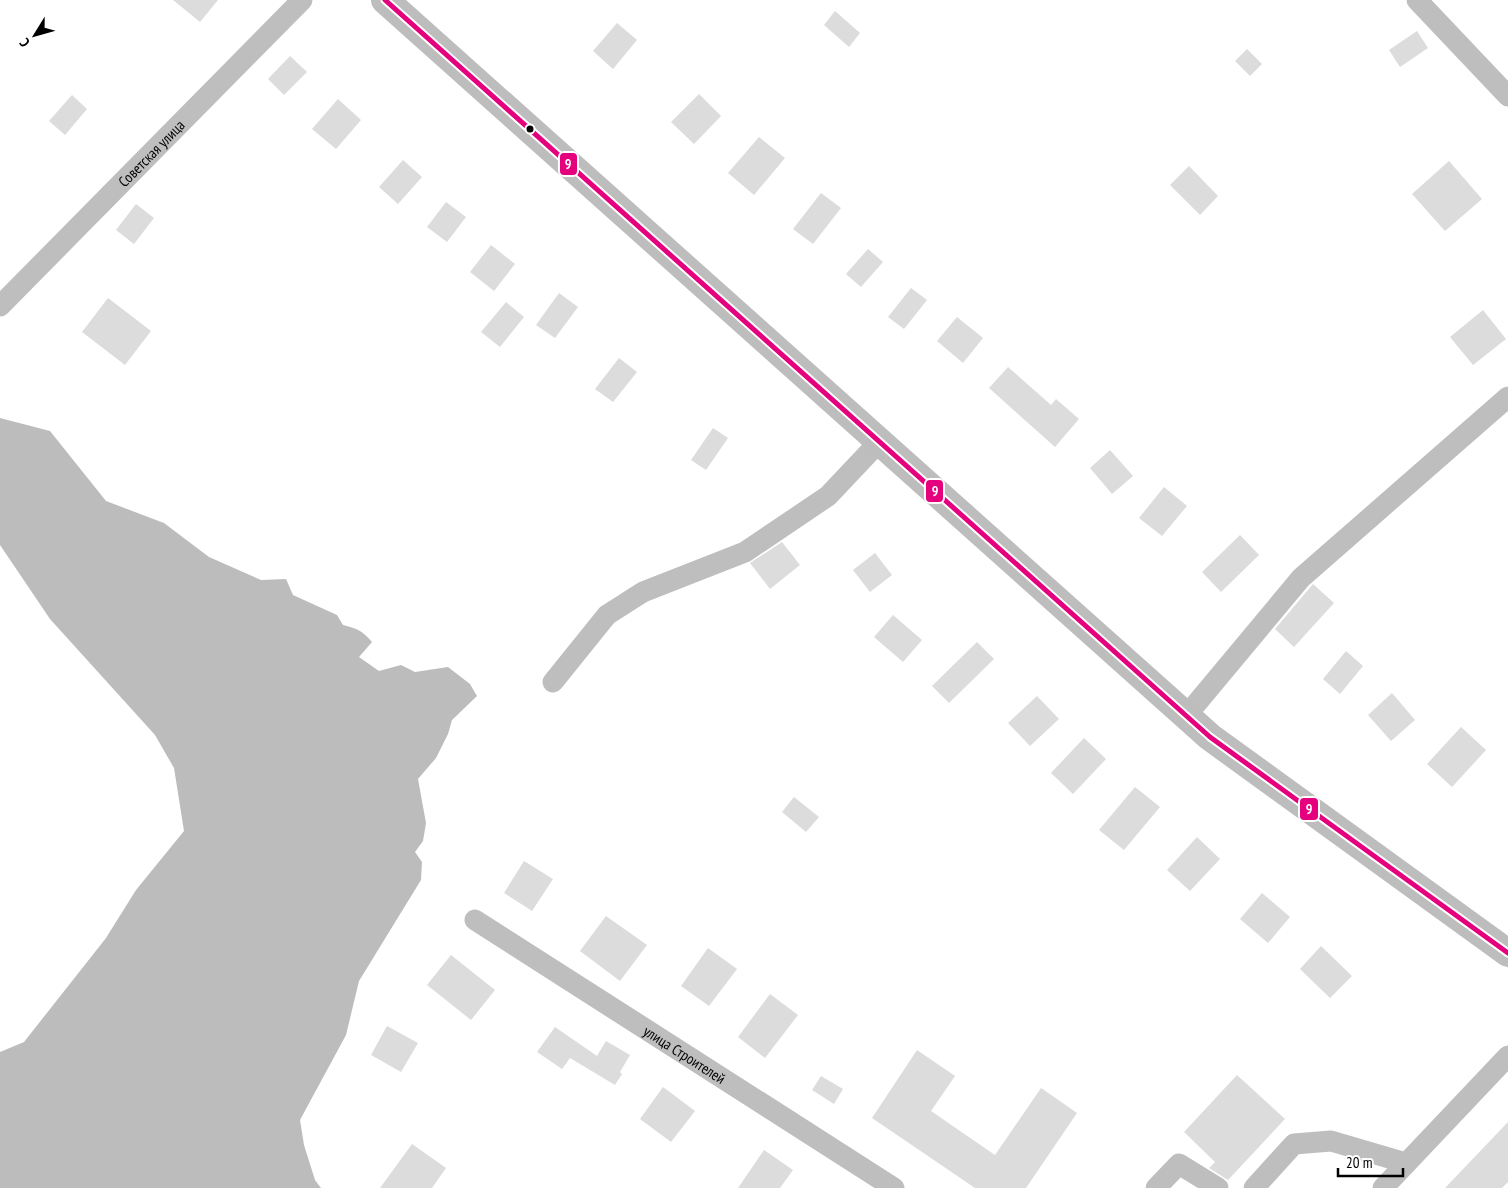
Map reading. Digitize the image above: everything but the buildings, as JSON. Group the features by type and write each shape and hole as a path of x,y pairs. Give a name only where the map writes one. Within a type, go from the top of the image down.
{"main road":[{"path":"385,0 1210,738 1508,953"}],"street":[{"name":"Советская улица","path":"0,306 302,0"},
{"path":"1417,0 1508,96"},
{"path":"1186,716 1302,578 1508,398"},
{"path":"553,682 607,615 643,592 745,552 828,496 879,442"},
{"name":"улица Строителей","path":"475,920 894,1188"},
{"path":"1383,1188 1508,1056"},
{"path":"1254,1188 1294,1144 1331,1141 1406,1163"},
{"path":"1156,1188 1179,1164 1218,1188"}],"shaded area":[{"path":"0,418 50,431 106,501 164,523 209,557 261,580 286,579 293,595 337,615 343,625 359,630 366,635 372,642 359,657 379,671 401,665 415,672 448,667 470,684 477,696 452,720 448,734 436,758 418,779 426,823 423,841 415,852 422,862 421,880 359,981 346,1035 300,1120 304,1145 315,1180 321,1188 0,1188 0,1052 24,1042 106,938 136,890 184,831 174,768 155,735 50,619 0,545"}],"transit line":[{"name":"9","path":"385,0 1210,737 1508,953"}]}
